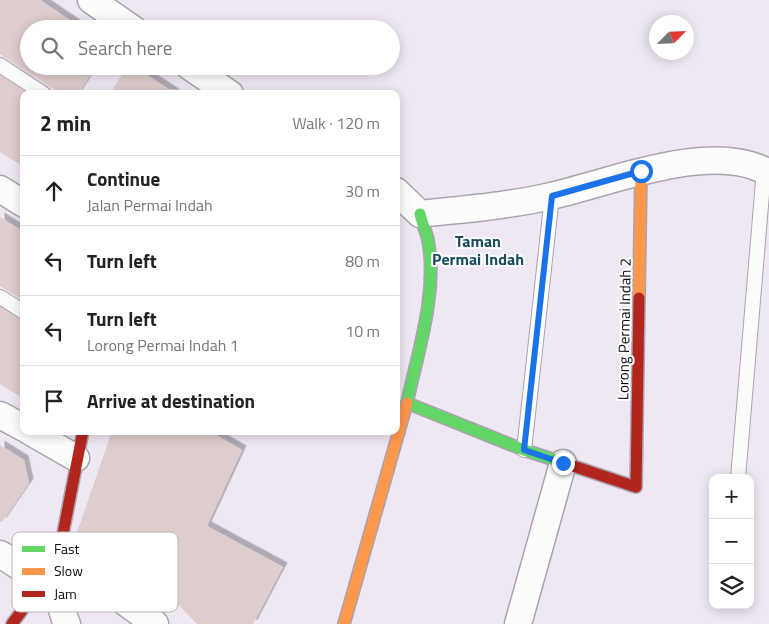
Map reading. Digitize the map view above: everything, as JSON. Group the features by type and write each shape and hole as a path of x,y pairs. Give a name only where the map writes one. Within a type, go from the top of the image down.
{"street":[{"path":"91,0 121,20"},
{"path":"202,75 224,90"},
{"path":"420,214 501,205 552,196 641,171 712,160 736,162 766,171"},
{"name":"Lorong Permai Indah 2","path":"563,463 636,487 641,171"},
{"path":"0,189 20,202"},
{"path":"400,195 420,214 428,241 429,272 426,304 407,403 400,428"},
{"path":"407,403 524,450 563,463 518,624"},
{"path":"0,415 20,426"},
{"path":"36,435 76,458"},
{"path":"63,532 82,435"},
{"path":"344,624 398,435"},
{"path":"0,554 12,562"},
{"path":"12,624 21,612"},
{"path":"63,612 67,624"},
{"path":"139,612 155,624"}],"lane":[{"path":"0,65 38,90"},
{"path":"738,474 766,171"},
{"path":"524,450 552,196"},
{"path":"0,297 20,310"}],"building":[{"path":"0,0 40,0 70,20 20,20 20,67 0,54"},
{"path":"0,74 25,90 20,90 20,164 0,152"},
{"path":"32,75 90,75 81,90 55,90"},
{"path":"122,75 147,75 170,90 112,90"},
{"path":"0,217 20,230 20,298 0,286"},
{"path":"0,306 20,318 20,396 0,384"},
{"path":"111,435 216,435 242,450 207,526 283,567 253,624 197,624 178,604 178,532 77,532"},
{"path":"0,445 24,460 29,483 2,522 0,521"}],"traffic: fast":[{"path":"420,214 428,240 430,260 429,301 407,403 524,450 561,462"}],"traffic: slow":[{"path":"639,298 641,171"},
{"path":"400,428 407,403"},
{"path":"344,624 398,435"}],"traffic: jam":[{"path":"561,462 636,487 639,298"},
{"path":"63,532 82,435"},
{"path":"12,624 21,612"}],"district":[{"name":"Taman Permai Indah","path":"478,250"}],"route":[{"path":"563,463 524,450 552,196 641,171"}]}
